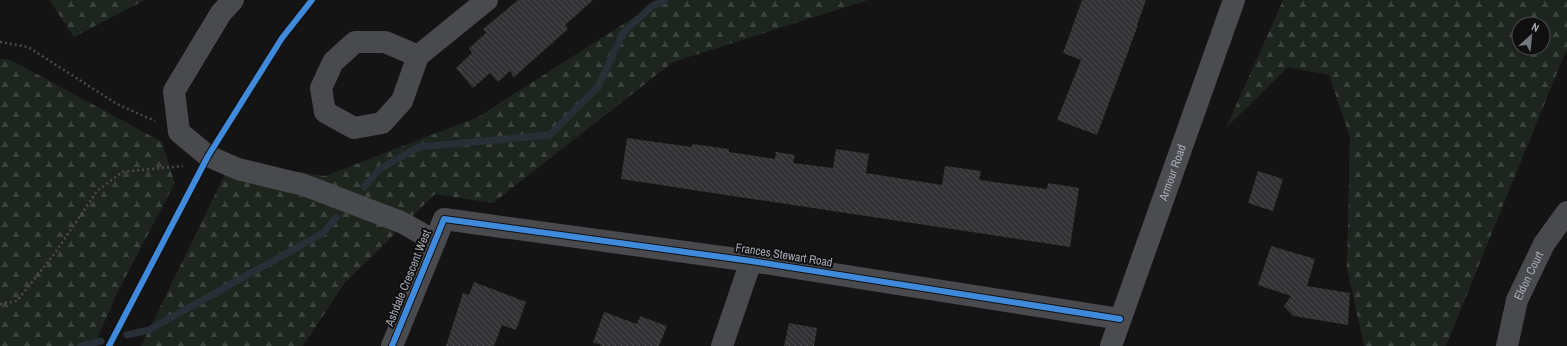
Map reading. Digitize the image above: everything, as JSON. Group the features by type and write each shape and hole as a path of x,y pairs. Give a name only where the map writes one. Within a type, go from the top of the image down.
{"main road":[{"name":"Armour Road","path":"1111,346 1234,0"}],"street":[{"path":"233,0 221,13 174,91 179,132 208,156 230,166 304,185 401,222 435,241"},
{"path":"418,56 385,42 355,42 333,62 321,88 325,112 354,128 382,123 402,101 418,56 487,0"},
{"name":"Eldon Court","path":"1507,346 1517,300 1544,244 1567,212"},
{"name":"Frances Stewart Road","path":"444,219 751,260 1120,319"},
{"name":"Ashdale Crescent West","path":"392,346 444,219"},
{"path":"722,346 751,260"}],"path":[{"path":"0,42 28,47 117,104 179,132"},
{"path":"0,304 17,301 55,253 97,191 122,172 190,166"}],"green space":[{"path":"49,0 145,0 74,37"},
{"path":"661,0 868,0 673,62 493,203 435,194 344,284 303,346 141,346 231,162 325,176 478,117"},
{"path":"1283,0 1567,0 1567,52 1565,53 1446,346 1364,346 1347,268 1350,137 1329,75 1288,67 1226,128"},
{"path":"0,59 11,60 162,142 175,183 117,293 94,346 0,346"}],"building":[{"path":"518,0 593,0 565,25 568,29 514,77 510,71 498,82 490,73 473,88 456,68 472,53 469,48 486,33 483,29"},
{"path":"1082,0 1146,0 1097,135 1057,120 1081,60 1063,53"},
{"path":"627,138 692,147 692,144 729,149 729,152 775,159 776,152 795,155 793,163 833,168 836,149 869,154 866,173 942,185 945,166 981,171 979,180 1047,189 1048,183 1079,188 1070,247 621,179"},
{"path":"1258,171 1283,179 1273,211 1248,203"},
{"path":"1271,246 1315,259 1307,286 1350,293 1348,325 1294,316 1284,306 1291,296 1258,285"},
{"path":"474,282 526,302 516,330 502,325 494,346 446,346 463,293 469,295"},
{"path":"604,312 637,324 640,316 667,326 659,346 603,346 593,342"},
{"path":"789,323 817,328 814,346 784,346"}],"waterway":[{"path":"364,187 380,169 419,147 550,135 598,87 623,33 652,6 665,0"},
{"path":"127,335 149,330 323,233 336,218"},
{"path":"81,346 101,341"}],"cycle path":[{"path":"109,346 208,156 282,38 312,0"},
{"path":"392,346 444,219 751,261 1120,319"}]}
